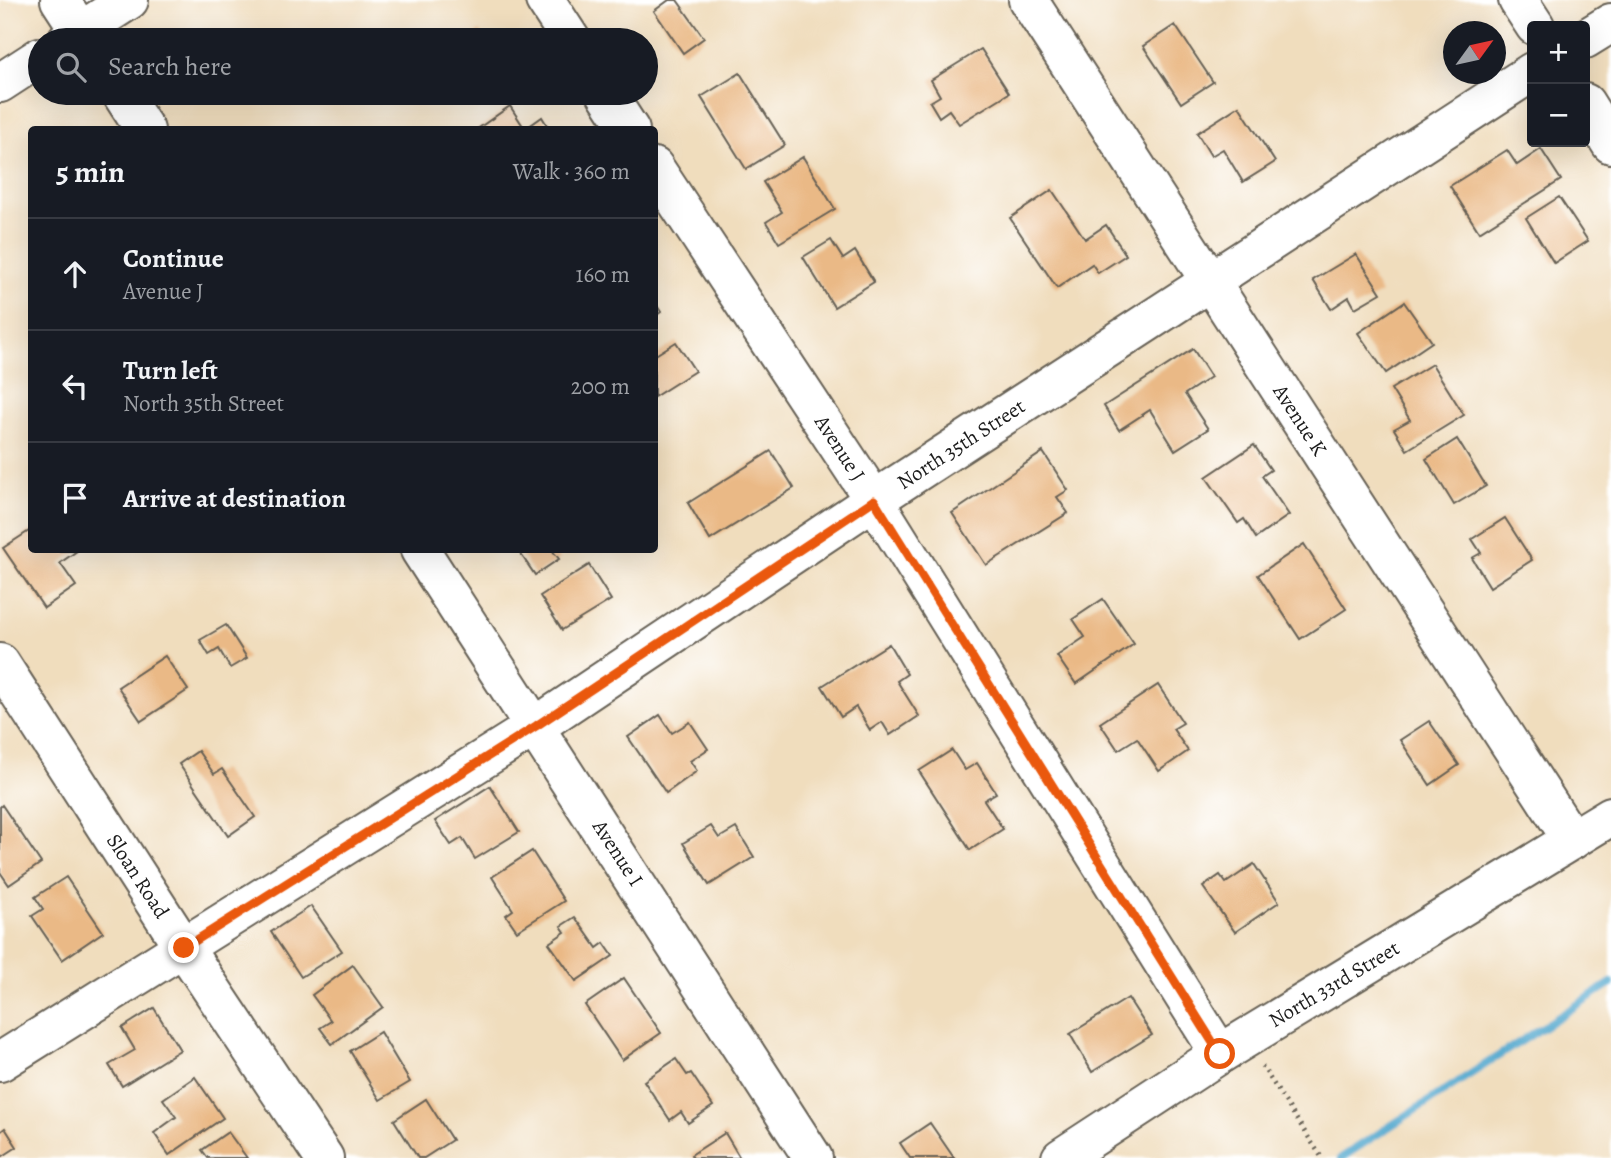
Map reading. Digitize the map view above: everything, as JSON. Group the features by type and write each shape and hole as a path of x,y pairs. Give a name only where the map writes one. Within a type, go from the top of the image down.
{"street":[{"path":"60,0 74,28"},
{"path":"91,28 130,0"},
{"path":"545,0 563,28"},
{"name":"Avenue K","path":"1028,0 1572,840"},
{"path":"1518,0 1532,21"},
{"path":"1590,36 1611,23"},
{"path":"0,83 28,65"},
{"name":"North 35th Street","path":"0,1062 536,726 874,500 1527,75"},
{"path":"129,105 142,126"},
{"path":"614,105 627,126"},
{"path":"1590,111 1611,144"},
{"name":"Avenue J","path":"658,173 1232,1047"},
{"name":"Avenue I","path":"422,553 813,1158"},
{"name":"Sloan Road","path":"0,663 184,948 324,1158"},
{"name":"North 33rd Street","path":"1061,1158 1232,1047 1611,816"}],"path":[{"path":"1232,1047 1291,1112 1322,1158"}],"building":[{"path":"669,0 677,0 704,38 683,53 654,11"},
{"path":"1175,25 1213,82 1181,103 1143,46"},
{"path":"981,49 1009,93 959,124 949,110 939,117 930,102 940,96 931,80"},
{"path":"740,73 785,145 746,169 701,97"},
{"path":"510,106 523,126 482,126"},
{"path":"1239,106 1275,162 1243,182 1223,149 1211,156 1197,133"},
{"path":"542,117 548,126 529,126"},
{"path":"1541,149 1561,180 1479,232 1450,186 1507,150 1517,165"},
{"path":"803,157 835,209 779,243 766,222 782,212 763,182"},
{"path":"1052,190 1085,239 1106,225 1126,255 1098,273 1092,264 1057,288 1010,218"},
{"path":"1559,197 1588,241 1554,263 1526,218"},
{"path":"831,240 843,259 855,251 874,282 834,307 803,257"},
{"path":"1356,254 1381,293 1355,308 1349,297 1331,309 1313,280"},
{"path":"1404,302 1432,342 1386,373 1358,333"},
{"path":"676,342 695,371 658,394 658,353"},
{"path":"1193,349 1211,377 1185,394 1208,429 1175,450 1150,410 1119,430 1104,406"},
{"path":"1432,364 1464,415 1407,450 1394,429 1410,420 1391,389"},
{"path":"1457,439 1486,486 1454,505 1426,459"},
{"path":"1254,445 1271,470 1262,476 1289,515 1256,538 1244,519 1238,523 1206,477"},
{"path":"771,451 794,488 710,540 688,503"},
{"path":"1043,452 1068,490 1057,497 1068,513 986,565 952,513"},
{"path":"1505,518 1532,560 1490,587 1472,558 1481,553 1472,539"},
{"path":"28,532 28,553 74,553 60,563 76,586 44,608 3,548"},
{"path":"1304,544 1346,609 1300,639 1258,575"},
{"path":"520,553 554,553 559,559 535,575"},
{"path":"589,565 611,600 562,630 540,596"},
{"path":"1103,599 1134,644 1076,684 1057,656 1085,637 1073,619"},
{"path":"226,625 247,658 230,668 219,649 209,655 200,640"},
{"path":"889,644 907,674 897,681 919,716 890,735 882,722 870,730 856,707 841,717 822,686"},
{"path":"165,656 188,690 141,721 118,687"},
{"path":"1158,685 1183,723 1173,729 1188,751 1159,771 1137,738 1118,750 1100,723"},
{"path":"660,715 672,733 690,722 708,749 690,761 697,771 666,793 628,737"},
{"path":"1429,721 1459,765 1430,785 1400,740"},
{"path":"952,750 965,770 977,763 996,793 984,800 1003,829 970,850 919,771"},
{"path":"198,751 214,774 222,769 255,817 228,836 179,764"},
{"path":"490,786 519,832 475,859 462,838 451,845 435,821"},
{"path":"2,805 41,863 9,885 0,872"},
{"path":"711,826 719,838 736,828 754,857 709,885 683,843"},
{"path":"532,851 564,901 517,931 506,915 513,910 492,877"},
{"path":"1254,864 1279,902 1235,932 1203,887 1220,875 1226,883"},
{"path":"66,877 103,932 62,960 32,916 43,909 35,897"},
{"path":"311,906 342,951 301,977 271,932"},
{"path":"575,917 597,948 604,943 613,956 576,981 549,943 565,932 561,926"},
{"path":"353,965 383,1007 332,1044 320,1028 331,1021 312,995"},
{"path":"624,978 661,1033 622,1060 585,1005"},
{"path":"1128,998 1152,1035 1092,1072 1070,1034"},
{"path":"154,1008 180,1050 122,1086 109,1065 135,1050 122,1028"},
{"path":"380,1032 410,1082 380,1100 350,1051"},
{"path":"676,1059 687,1075 691,1073 713,1106 688,1123 681,1112 670,1120 644,1081"},
{"path":"195,1077 223,1118 169,1155 154,1133 176,1117 163,1099"},
{"path":"426,1099 452,1140 424,1158 418,1158 394,1120"},
{"path":"930,1123 954,1158 910,1158 900,1143"},
{"path":"5,1128 17,1147 0,1158 0,1132"},
{"path":"228,1132 247,1158 208,1158 202,1150"},
{"path":"725,1133 740,1158 693,1158 691,1155"}],"waterway":[{"path":"1341,1158 1611,983"}],"route":[{"path":"184,948 536,726 874,500 1220,1054"}]}
